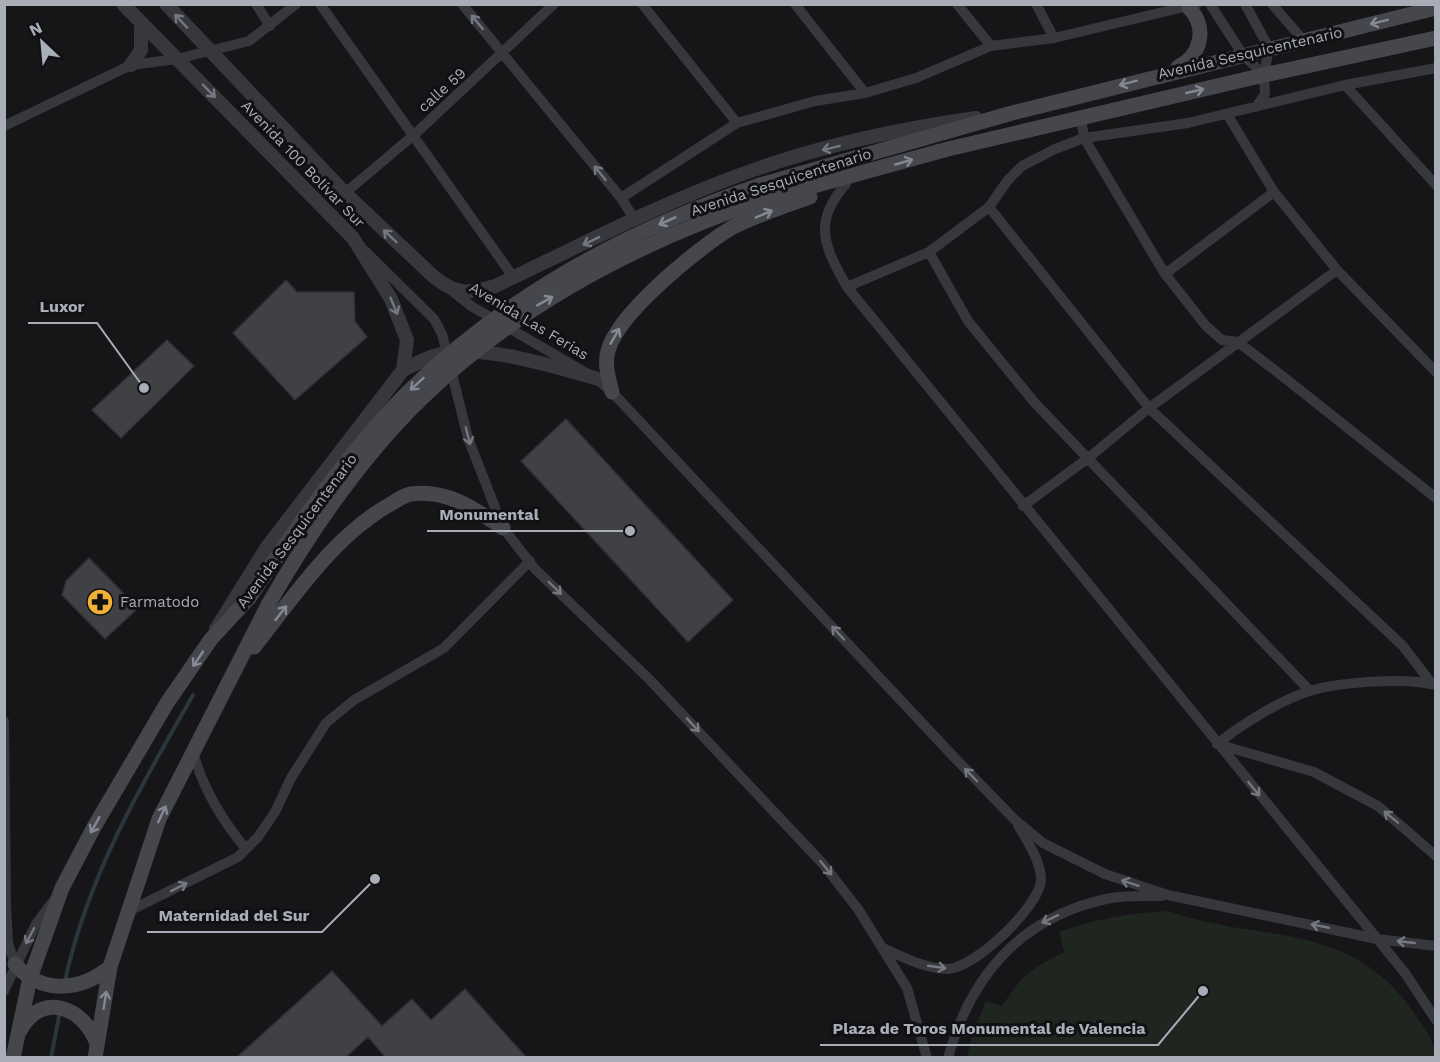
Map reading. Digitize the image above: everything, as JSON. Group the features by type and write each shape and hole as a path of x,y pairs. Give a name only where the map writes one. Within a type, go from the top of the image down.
{"main road":[{"path":"1168,72 1194,57 1199,46 1200,25 1193,6"},
{"name":"Avenida Sesquicentenario","path":"96,1051 110,967 126,912 159,819 268,605 321,518 392,430 423,397 510,324 538,305 651,245 763,192 1012,113 1168,72 1436,8"},
{"name":"Avenida Sesquicentenario","path":"13,1058 30,978 62,888 126,771 211,639 249,598 297,527 367,438 405,395 466,340 526,295 643,231 706,203 880,169 948,149 1264,75 1436,38"},
{"path":"612,392 607,352 615,334 643,300 702,246 734,227 880,169"},
{"path":"232,675 334,549 376,512 392,503 409,494 432,494 464,502 503,528"},
{"path":"15,964 30,978 43,984 72,987 93,980 110,967"},
{"path":"16,1037 24,1023 36,1013 52,1008 68,1009 82,1017 92,1029 96,1051"}],"street":[{"name":"Avenida 100 Bolívar Sur","path":"123,4 434,319 449,352"},
{"name":"Avenida 100 Bolívar Sur","path":"166,4 345,193 449,289"},
{"path":"256,4 270,26"},
{"path":"4,126 131,65 177,59 249,41 296,4"},
{"path":"320,4 415,134 514,278"},
{"path":"462,4 621,198 635,220"},
{"name":"calle 59","path":"345,193 415,134 554,4"},
{"path":"642,4 737,123"},
{"path":"795,4 865,93"},
{"path":"957,4 991,46"},
{"path":"1036,4 1054,38"},
{"path":"1210,4 1243,55 1264,75"},
{"path":"1272,4 1302,40"},
{"path":"1247,5 1269,48 1264,75 1265,94 1256,107"},
{"path":"621,198 737,123 826,98 865,93 916,78 991,46 1054,38 1193,6"},
{"path":"131,65 141,50 141,24"},
{"path":"847,287 929,252 974,221 989,207 1008,180 1022,166 1055,149 1084,138 1188,123 1345,85 1436,68"},
{"path":"1345,85 1435,184"},
{"path":"449,289 472,293 495,286 722,182 787,159 940,123 1012,113"},
{"path":"1227,114 1274,192 1337,270 1436,372"},
{"path":"1081,118 1084,138 1165,274 1206,326 1222,340 1238,342 1436,498"},
{"path":"846,184 835,197 823,222 832,260 847,287 1405,973 1436,1020"},
{"path":"1165,274 1274,192"},
{"path":"989,207 1149,408 1403,646 1434,684"},
{"path":"353,238 391,299 407,340 403,370"},
{"path":"929,252 968,321 1034,402 1310,691"},
{"path":"1023,506 1087,459 1149,408 1337,270"},
{"name":"Avenida Las Ferias","path":"449,289 471,306 595,378 612,392 1014,819"},
{"path":"449,352 468,438 503,528 535,569 649,679 823,864 858,909 907,988 927,1058"},
{"path":"211,639 267,547 403,370 423,360 449,352 485,354 549,364 595,378"},
{"path":"126,912 238,857 258,837 275,812 291,778 326,723 354,700 444,648 530,561"},
{"path":"1217,744 1242,724 1310,691 1384,681 1434,684"},
{"path":"4,721 6,907 8,943 15,964"},
{"path":"1217,744 1314,772 1378,807 1436,856"},
{"path":"193,752 200,777 214,805 246,849"},
{"path":"1014,819 1043,843 1073,860 1168,895 1377,939 1436,946"},
{"path":"882,948 920,964 948,969 964,966 982,954 1038,895 1041,879 1037,860 1014,819"},
{"path":"4,991 36,924 62,888"},
{"path":"948,1058 968,1001 990,968 1037,926 1076,908 1113,897 1168,895"}],"shaded area":[{"path":"1168,911 1202,921 1302,939 1332,948 1362,962 1389,983 1414,1013 1431,1040 1435,1057 967,1057 972,1035 986,1001 1002,1006 1028,974 1064,952 1059,932 1112,917"}],"building":[{"path":"286,280 297,292 354,292 355,321 367,337 295,400 233,333"},
{"path":"167,340 194,366 121,438 92,410"},
{"path":"566,419 733,600 688,642 521,461"},
{"name":"Farmatodo","path":"89,558 138,608 105,639 62,595 66,581"},
{"path":"332,971 382,1026 412,999 431,1020 465,989 527,1058 386,1058 368,1037 345,1058 236,1058"}],"waterway":[{"path":"65,981 75,943 101,869 135,798 193,695"},
{"path":"51,1058 60,1011"}],"place":[{"name":"Luxor","path":"144,388"},
{"name":"Monumental","path":"630,531"},
{"name":"Farmatodo","path":"100,602"},
{"name":"Maternidad del Sur","path":"375,879"},
{"name":"Plaza de Toros Monumental de Valencia","path":"1203,991"}]}
